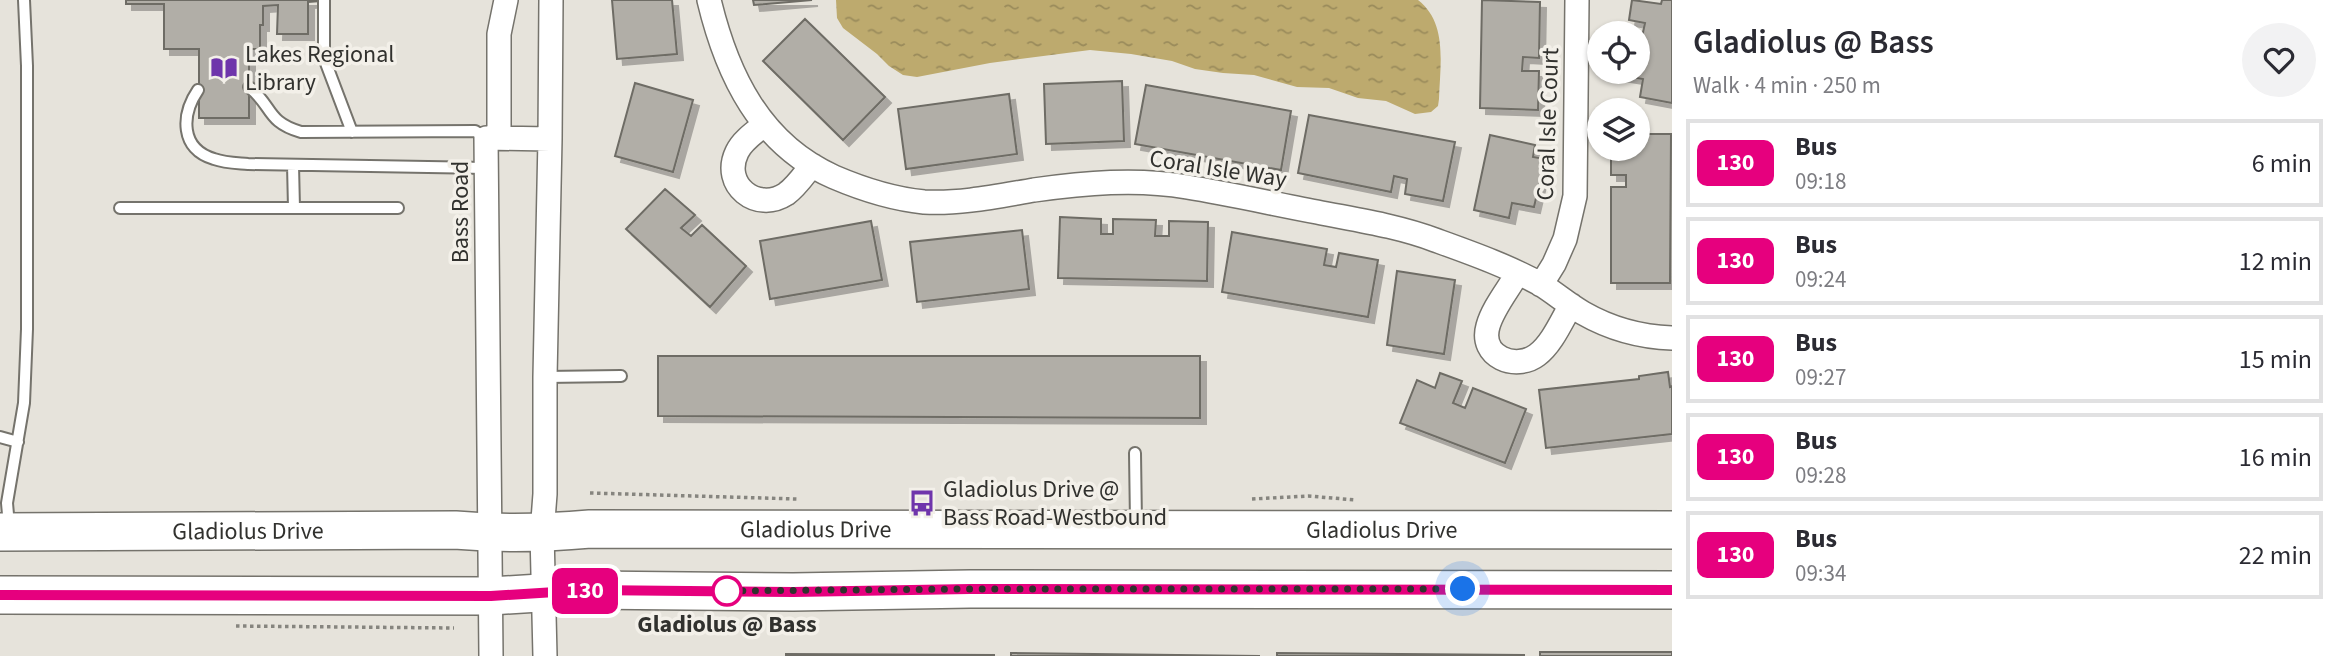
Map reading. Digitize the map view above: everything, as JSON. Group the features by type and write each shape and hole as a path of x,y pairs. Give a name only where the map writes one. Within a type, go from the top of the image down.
{"main road":[{"name":"Gladiolus Drive","path":"4,516 489,533 590,530 1672,530"},
{"path":"0,595 491,596 587,590 1672,590"}],"street":[{"path":"493,138 499,34 506,0"},
{"path":"545,656 542,533 545,494 551,0"},
{"name":"Coral Isle Way","path":"709,0 733,76 764,125 782,143 812,165 856,186 902,199 924,202 970,200 1090,184 1138,182 1184,186 1410,232 1445,243 1541,285 1607,324 1630,333 1672,338"},
{"name":"Coral Isle Court","path":"1541,285 1565,239 1575,196 1577,0"},
{"path":"764,125 737,151 733,167 743,193 756,199 773,199 785,195 812,165"},
{"name":"Bass Road","path":"491,656 486,167 493,138 550,139"},
{"path":"1517,274 1488,326 1486,337 1496,356 1505,361 1526,362 1539,354 1571,305"}],"lane":[{"path":"4,516 24,403 27,329 27,66 24,0"},
{"path":"324,0 324,58 352,132"},
{"path":"249,87 258,94 276,122 301,132 475,131 493,138"},
{"path":"198,90 189,103 187,130 191,142 212,159 293,165 486,167"},
{"path":"293,165 294,208"},
{"path":"120,208 398,208"},
{"path":"545,377 621,376"},
{"path":"0,437 18,442"},
{"path":"1135,453 1137,530"}],"water":[{"path":"836,0 1418,0 1428,9 1438,32 1441,59 1438,106 1431,112 1415,114 1386,101 1358,98 1329,88 1297,87 1254,75 1195,69 1172,61 1090,50 990,63 917,77 903,75 843,28 837,18"}],"building":[{"name":"Lakes Regional Library","path":"126,0 320,1 308,2 308,34 277,34 278,5 263,6 260,49 249,49 249,118 199,118 199,49 164,49 164,4 126,4"},
{"path":"612,0 672,0 677,54 617,59"},
{"path":"753,0 812,0 754,5"},
{"path":"1482,0 1540,2 1539,58 1523,57 1522,71 1539,71 1538,110 1480,108"},
{"path":"1632,0 1661,4 1662,0 1672,0 1672,103 1640,97 1642,84 1650,84 1650,21 1629,20"},
{"path":"805,19 885,97 843,140 763,61"},
{"path":"1122,81 1124,141 1046,144 1044,84"},
{"path":"635,83 693,100 673,172 615,156"},
{"path":"1146,85 1291,111 1281,170 1135,144"},
{"path":"1009,94 1017,154 906,169 898,109"},
{"path":"1309,115 1455,142 1443,201 1405,194 1407,179 1394,176 1391,192 1298,173"},
{"path":"1650,134 1671,134 1670,283 1611,283 1611,187 1626,187 1626,175 1611,175 1611,161 1650,161"},
{"path":"1490,135 1535,145 1533,157 1545,159 1534,207 1512,203 1509,218 1474,210"},
{"path":"665,189 695,215 681,228 691,236 702,225 746,266 710,307 626,229"},
{"path":"1060,217 1101,219 1101,234 1113,234 1113,219 1156,220 1155,236 1169,236 1169,221 1208,222 1207,281 1058,278"},
{"path":"871,221 882,280 770,299 760,241"},
{"path":"1022,230 1029,289 917,302 910,242"},
{"path":"1232,232 1327,249 1324,265 1336,267 1339,253 1378,260 1368,317 1222,292"},
{"path":"1397,271 1455,280 1444,354 1387,345"},
{"path":"658,356 1200,356 1200,418 658,416"},
{"path":"1668,372 1670,387 1672,386 1672,434 1546,448 1539,390 1639,379 1639,376"},
{"path":"1440,373 1462,381 1453,403 1465,408 1473,388 1526,409 1505,463 1400,423 1417,380 1435,388"},
{"path":"1540,652 1672,652 1672,656 1540,656"},
{"path":"1011,653 1260,656 1011,656"},
{"path":"1277,653 1524,655 1524,656 1277,656"},
{"path":"786,654 995,655 786,656"}],"bus line":[{"name":"130","path":"0,595 491,596 587,590 1672,590"}],"place":[{"name":"Lakes Regional Library","path":"224,68"},
{"name":"Gladiolus Drive @ Bass Road-Westbound","path":"922,503"},
{"name":"Gladiolus @ Bass","path":"727,591"}],"route":[{"path":"727,591 716,591 1463,589"}]}
